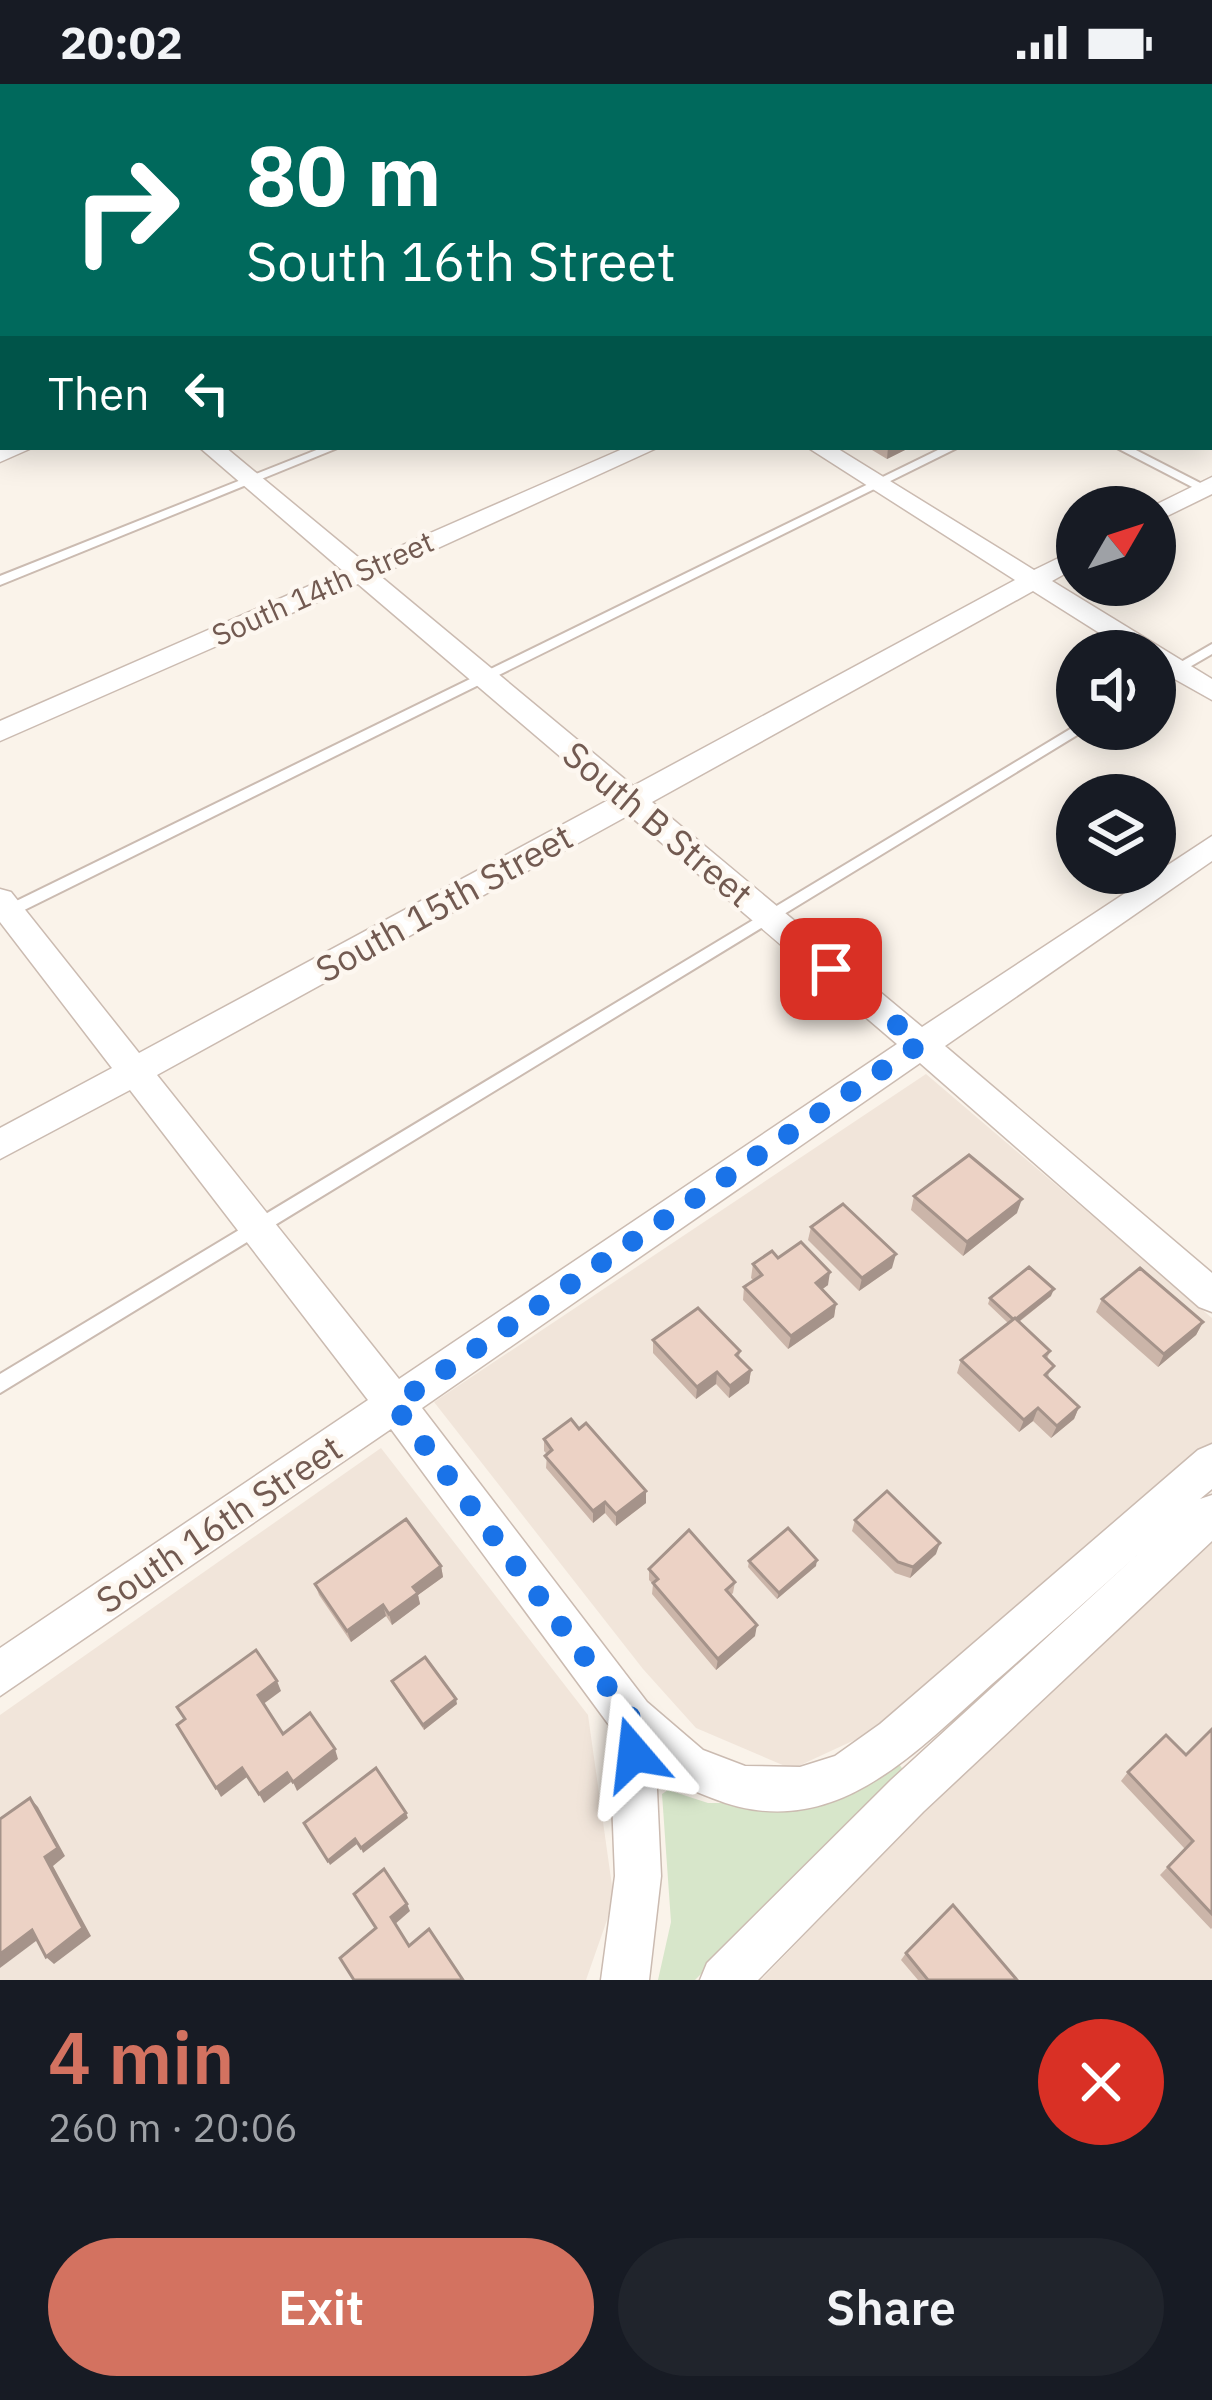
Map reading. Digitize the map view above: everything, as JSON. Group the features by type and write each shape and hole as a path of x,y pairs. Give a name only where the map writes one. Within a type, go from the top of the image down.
{"street":[{"name":"South B Street","path":"214,450 1212,1296"},
{"name":"South 14th Street","path":"0,732 640,450"},
{"path":"824,450 1113,630"},
{"path":"1176,504 1208,486"},
{"name":"South 15th Street","path":"0,1145 1056,569"},
{"path":"1176,676 1212,691"},
{"name":"South 16th Street","path":"0,1674 1212,846"},
{"path":"3,909 136,1071 631,1718 688,1766 745,1790 800,1790 847,1774 896,1739 1212,1463"},
{"path":"724,1980 907,1796 1212,1514"},
{"path":"625,1980 638,1876 631,1718"}],"lane":[{"path":"0,581 327,450"},
{"path":"3,909 487,680 947,450"},
{"path":"1128,450 1208,486"},
{"path":"1176,664 1212,648"},
{"path":"0,1384 1056,744"}],"shaded area":[{"path":"926,1074 1212,1318 1212,1452 900,1719 792,1769 696,1728 643,1669 434,1402"},
{"path":"381,1448 588,1715 614,1900 586,1980 0,1980 0,1715"},
{"path":"1212,1495 1212,1980 761,1980 926,1809 938,1755"}],"green space":[{"path":"899,1764 904,1771 695,1980 658,1980 671,1922 662,1794 668,1790 708,1803 736,1803"}],"building":[{"path":"969,1155 1022,1199 967,1242 914,1196"},
{"path":"843,1204 896,1254 862,1278 811,1227"},
{"path":"801,1242 830,1272 816,1283 836,1304 791,1336 744,1287 762,1275 753,1264 772,1251 778,1258"},
{"path":"1029,1267 1054,1289 1013,1319 990,1298"},
{"path":"1140,1268 1203,1322 1164,1354 1102,1299"},
{"path":"698,1308 740,1351 736,1355 751,1370 730,1386 717,1372 697,1387 653,1340"},
{"path":"1015,1318 1050,1351 1044,1356 1054,1366 1045,1375 1079,1407 1057,1426 1038,1408 1024,1420 961,1360"},
{"path":"571,1419 579,1429 586,1423 646,1491 616,1514 605,1502 593,1511 545,1456 552,1450 544,1439"},
{"path":"887,1491 940,1543 913,1567 898,1562 855,1520"},
{"path":"406,1519 441,1566 413,1587 418,1593 389,1614 383,1605 347,1631 315,1584"},
{"path":"788,1528 817,1560 779,1593 749,1561"},
{"path":"689,1530 735,1582 726,1590 757,1625 718,1659 653,1583 658,1579 649,1569"},
{"path":"256,1650 277,1681 258,1695 283,1734 310,1713 335,1749 293,1782 287,1773 259,1794 242,1768 216,1788 177,1725 185,1719 177,1707"},
{"path":"425,1657 456,1699 423,1725 392,1681"},
{"path":"1212,1729 1212,1914 1168,1867 1193,1841 1128,1772 1166,1735 1186,1755"},
{"path":"376,1768 406,1813 361,1848 355,1839 328,1861 304,1823"},
{"path":"30,1798 58,1848 45,1857 83,1928 46,1957 32,1930 0,1954 0,1819"},
{"path":"384,1869 407,1904 391,1917 409,1946 429,1929 463,1980 354,1980 340,1958 376,1928 354,1894"},
{"path":"953,1905 1017,1980 928,1980 906,1953"}],"route":[{"path":"634,1754 631,1718 394,1405 920,1044 831,969"}]}
